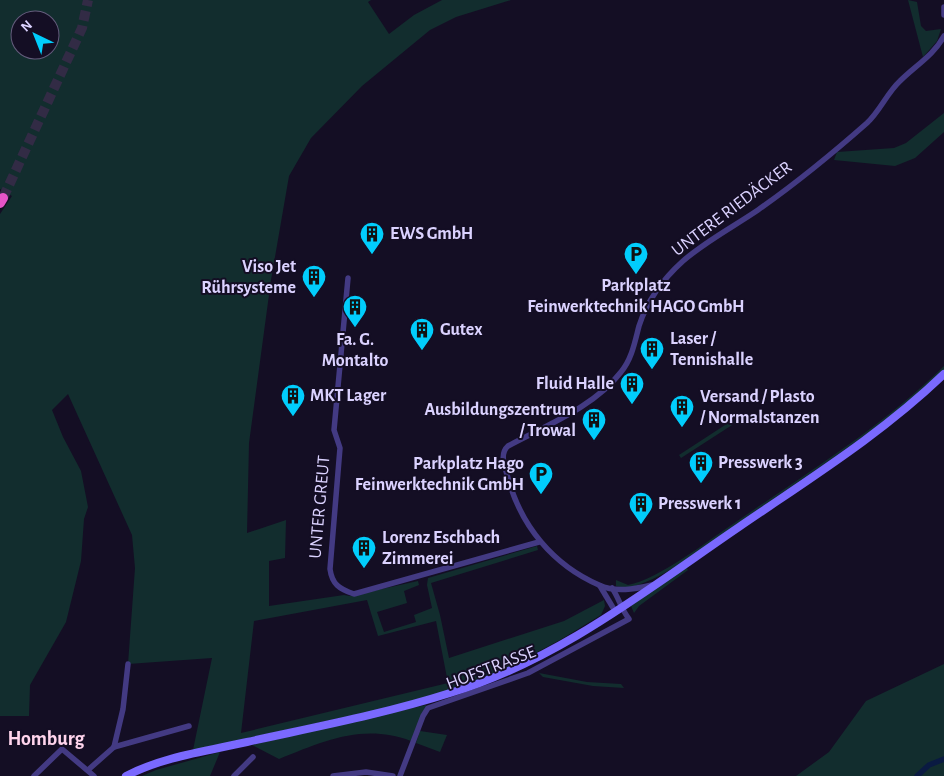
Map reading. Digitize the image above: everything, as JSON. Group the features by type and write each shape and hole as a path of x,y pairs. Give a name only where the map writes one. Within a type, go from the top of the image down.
{"main road":[{"path":"126,776 187,755 405,706 476,685 548,652 655,584 876,431 944,374"}],"street":[{"path":"944,7 944,16"},
{"name":"UNTERE RIEDÄCKER","path":"617,609 600,586 560,561 539,542 521,516 510,488 503,461 506,447 565,416 601,391 622,371 634,347 640,324 650,301 671,274 703,245 765,205 868,122 892,88 936,49 944,36"},
{"name":"UNTER GREUT","path":"348,278 334,430 340,448 330,568 334,584 342,590 354,594 539,542"},
{"name":"UNTERE RIEDÄCKER","path":"600,586 625,590 655,584"},
{"path":"612,588 617,596 617,609"},
{"name":"HOFSTRASSE","path":"400,776 423,716 428,708 528,673 629,620 617,609"},
{"path":"114,747 123,709 128,664"},
{"path":"88,770 114,747 189,726"},
{"path":"34,776 62,749 94,776"},
{"path":"234,776 253,757"},
{"path":"333,776 366,772 393,776"}],"green space":[{"path":"0,0 371,0 368,2 389,34 414,15 442,0 511,0 456,17 430,30 362,86 311,138 289,176 271,280 249,443 247,533 286,520 285,558 269,561 269,606 344,595 350,596 418,581 419,585 404,591 407,603 377,612 384,632 416,622 414,615 432,608 427,585 428,578 537,546 538,550 431,583 449,658 564,621 604,600 605,606 601,615 513,665 463,687 404,704 193,750 212,658 128,664 135,568 132,535 68,394 52,410 63,437 81,471 88,507 84,519 81,561 66,622 30,685 29,716 0,716 0,214 12,196 0,189","holes":["367,600 378,636 436,621 448,683 241,733 254,621"]},
{"path":"908,0 917,2 921,26 926,31 941,29 937,41 923,57"},
{"path":"944,113 944,132 915,158 895,166 834,160 837,152 894,148 906,143"},
{"path":"944,366 944,371 873,429 681,564 633,587 616,586 616,580 628,585 654,575 696,550 869,430 920,389"},
{"path":"742,414 746,416 681,458 679,455"},
{"path":"686,567 688,570 639,606 634,613 631,606"},
{"path":"944,664 944,776 796,776 829,752 866,701"},
{"path":"539,673 587,682 621,684 624,688 593,686 543,677"},
{"path":"426,705 427,707 411,741 376,734 344,736 279,759 252,745"},
{"path":"420,731 447,735 440,752 416,743"},
{"path":"220,752 210,776 142,776 156,770"}],"waterway":[{"path":"917,776 929,765 944,759"}],"tunnel":[{"path":"3,198 82,28 88,0"}],"place":[{"name":"EWS GmbH","path":"372,255"},
{"name":"Parkplatz Feinwerktechnik HAGO GmbH","path":"636,275"},
{"name":"Viso Jet Rührsysteme","path":"314,298"},
{"name":"Fa. G. Montalto","path":"355,328"},
{"name":"Gutex","path":"422,351"},
{"name":"Laser / Tennishalle","path":"652,370"},
{"name":"Fluid Halle","path":"632,405"},
{"name":"MKT Lager","path":"293,417"},
{"name":"Versand / Plasto / Normalstanzen","path":"682,428"},
{"name":"Ausbildungszentrum / Trowal","path":"594,441"},
{"name":"Presswerk 3","path":"701,484"},
{"name":"Parkplatz Hago Feinwerktechnik GmbH","path":"541,495"},
{"name":"Presswerk 1","path":"641,525"},
{"name":"Lorenz Eschbach Zimmerei","path":"364,569"}],"district":[{"name":"Homburg","path":"46,739"}]}
